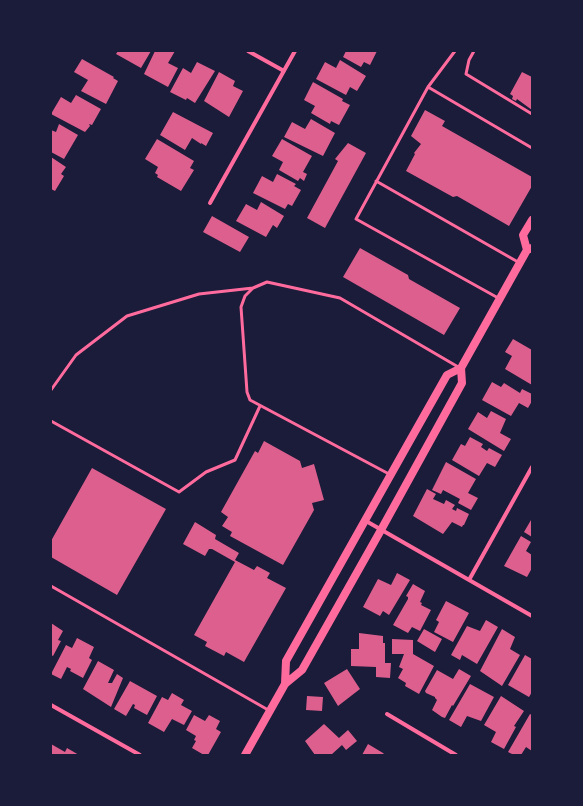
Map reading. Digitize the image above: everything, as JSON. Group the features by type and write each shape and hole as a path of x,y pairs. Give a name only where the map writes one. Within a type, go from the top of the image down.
{"main road":[{"path":"245,755 285,684 302,670 462,384 461,368 520,263 530,249 523,235 532,220"},
{"path":"285,684 286,661 447,375 461,368"}],"street":[{"path":"248,51 284,71"},
{"path":"210,203 295,51"},
{"path":"469,580 532,467"},
{"path":"366,521 532,616"},
{"path":"51,705 140,755"},
{"path":"387,714 456,755"}],"lane":[{"path":"455,51 428,87 356,219 500,298"},
{"path":"474,51 469,60 466,74 532,114"},
{"path":"428,87 532,148"},
{"path":"376,181 520,263"},
{"path":"51,390 76,355 127,316 199,294 253,288 267,282 340,298 461,368"},
{"path":"253,288 245,296 242,307 247,392 250,400 390,475"},
{"path":"51,421 179,492 206,472 235,460 260,406"},
{"path":"51,586 270,711"}],"building":[{"path":"118,51 151,51 141,68 116,54"},
{"path":"155,51 175,51 168,63 178,68 168,87 144,74"},
{"path":"346,51 377,51 370,65 364,62 361,67 343,57"},
{"path":"82,59 114,77 113,78 118,81 106,104 81,91 88,80 74,72"},
{"path":"340,60 366,76 357,91 350,87 346,95 316,79 325,62 336,68"},
{"path":"197,62 215,71 195,103 187,98 186,100 170,92 183,68 191,73"},
{"path":"219,72 235,81 233,86 243,91 229,117 204,101"},
{"path":"522,72 532,77 532,110 517,99 516,101 512,99 513,96 510,94"},
{"path":"313,82 343,99 342,101 350,105 339,125 331,121 330,124 311,113 315,106 304,100"},
{"path":"76,95 101,109 92,125 89,124 90,126 85,132 51,114 61,97 71,103"},
{"path":"425,110 445,121 442,126 532,177 532,186 509,226 457,196 453,197 406,171 415,154 414,153 421,144 411,136"},
{"path":"173,112 213,133 206,146 192,138 185,150 160,135"},
{"path":"311,119 335,133 323,156 284,137 292,122 305,129"},
{"path":"59,124 78,135 64,159 51,152 51,130 56,132"},
{"path":"157,139 194,161 190,168 194,170 181,191 157,177 158,175 155,173 158,167 145,159"},
{"path":"282,139 312,156 303,172 307,174 304,181 300,178 298,181 279,170 283,162 272,156"},
{"path":"348,143 366,153 325,228 307,218 338,161 335,159"},
{"path":"51,157 66,167 61,174 64,176 55,191 51,189"},
{"path":"277,174 296,184 294,186 301,190 292,206 288,204 285,209 253,193 262,176 273,182"},
{"path":"261,202 284,216 277,228 273,225 266,237 236,221 246,204 257,210"},
{"path":"212,216 249,237 240,252 203,232"},
{"path":"360,248 408,275 409,279 460,308 444,335 343,277"},
{"path":"513,339 532,350 532,385 505,369 512,356 505,352"},
{"path":"492,382 501,387 504,383 520,393 522,389 532,394 532,401 528,408 519,403 511,416 482,400"},
{"path":"491,411 506,419 500,433 511,439 504,451 468,429 478,412 487,418"},
{"path":"470,437 483,444 481,447 487,451 489,448 502,455 495,467 487,463 479,476 452,460 461,444 465,446"},
{"path":"264,441 300,461 302,468 314,464 324,500 312,503 314,510 283,565 230,536 232,532 222,526 228,517 221,512 255,451 258,453"},
{"path":"446,462 476,479 468,493 478,498 471,510 458,503 460,499 443,490 441,494 432,490"},
{"path":"92,468 166,509 117,595 51,557 51,541"},
{"path":"427,489 436,494 433,499 444,504 446,500 455,505 452,509 456,511 457,508 469,514 462,527 452,522 443,534 413,516"},
{"path":"531,520 532,521 532,537 524,532"},
{"path":"195,522 216,535 215,539 239,553 235,560 254,570 257,566 270,573 267,578 286,588 244,662 226,652 224,656 205,646 207,642 194,635 235,562 212,549 209,549 205,556 183,544"},
{"path":"521,536 531,542 526,551 532,555 532,568 527,577 504,566"},
{"path":"397,573 410,580 389,615 383,611 380,616 363,607 378,579 391,585"},
{"path":"413,584 425,591 420,602 422,603 421,605 431,610 420,631 412,627 408,633 393,625 408,599 406,596"},
{"path":"446,601 469,613 453,642 434,632 439,622 436,620"},
{"path":"486,620 498,627 477,664 462,655 460,660 451,655 467,626 480,631"},
{"path":"51,623 63,631 58,640 61,641 53,656 51,655"},
{"path":"424,629 442,639 435,652 417,641"},
{"path":"502,629 515,637 510,649 520,655 502,686 480,671"},
{"path":"359,633 383,636 383,643 385,643 385,663 391,663 390,678 376,677 376,667 351,666 351,649 359,649"},
{"path":"77,638 94,647 89,658 92,660 83,678 70,671 71,669 67,667 61,679 51,674 66,645 72,648"},
{"path":"392,639 413,640 413,654 434,666 419,694 405,686 406,683 398,678 403,669 399,667 404,654 392,654"},
{"path":"525,655 532,659 532,692 529,697 508,685"},
{"path":"98,661 114,670 108,683 112,683 117,674 123,678 111,707 83,689"},
{"path":"347,669 360,689 338,706 324,683"},
{"path":"459,669 471,676 445,718 432,710 437,700 425,691 437,670 453,679"},
{"path":"130,681 157,696 147,715 134,708 135,705 133,704 126,716 114,709"},
{"path":"470,684 494,697 481,721 467,716 461,727 449,720"},
{"path":"172,693 184,700 181,705 192,711 184,725 172,719 164,732 148,723 162,697 168,700"},
{"path":"307,696 323,697 322,711 306,710"},
{"path":"501,696 524,711 514,726 516,727 504,749 491,742 496,732 484,725"},
{"path":"530,714 532,715 532,751 526,747 521,755 514,755 508,752"},
{"path":"194,715 205,721 209,715 220,721 216,729 221,732 208,755 204,755 192,748 196,741 194,740 196,736 186,730"},
{"path":"324,724 339,738 348,730 357,741 346,750 342,745 331,755 315,755 305,741"},
{"path":"51,744 65,752 67,748 79,755 51,755"},
{"path":"368,744 383,753 385,755 362,755"}]}
